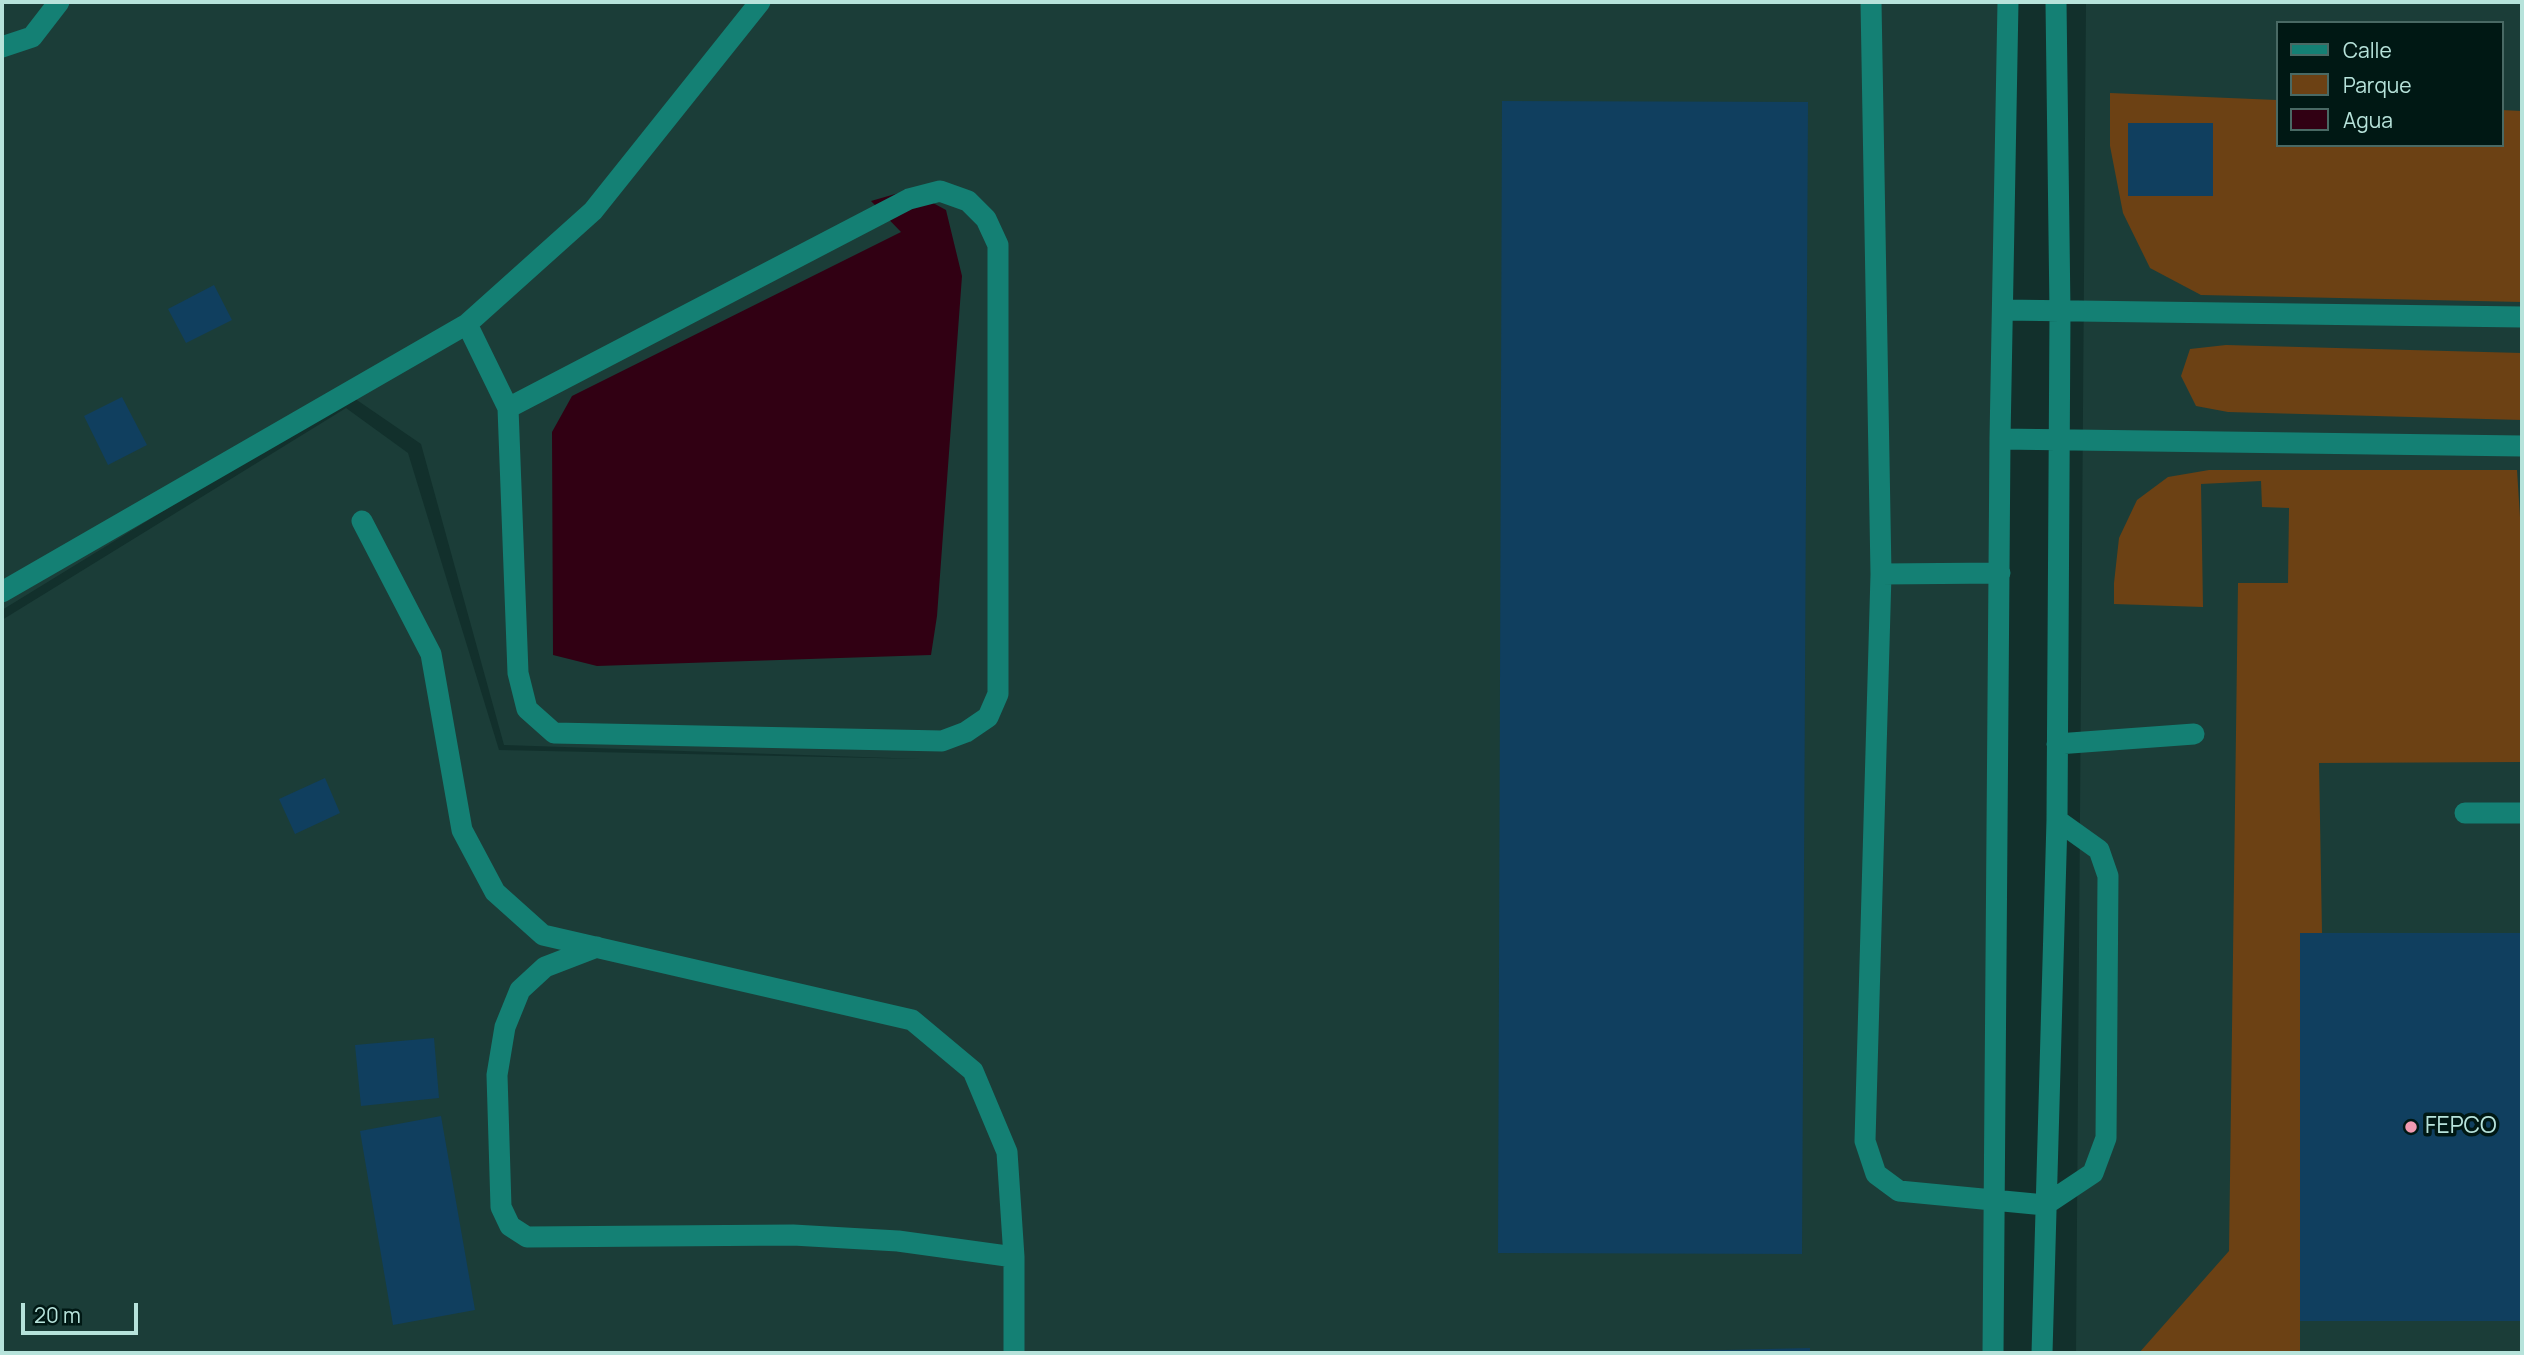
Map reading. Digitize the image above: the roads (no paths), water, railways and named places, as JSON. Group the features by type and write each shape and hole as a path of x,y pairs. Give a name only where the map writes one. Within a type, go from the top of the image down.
{"street":[{"path":"2,47 32,37 59,2"},
{"path":"2,592 467,324 593,211 760,2"},
{"path":"1871,2 1881,574 1865,1141 1876,1174 1899,1191 2045,1205 2093,1173 2106,1138 2108,876 2099,850 2057,820"},
{"path":"1993,1353 2000,439 2008,2"},
{"path":"2042,1353 2057,820 2060,312 2056,2"},
{"path":"467,324 508,408 518,673 527,709 554,733 942,741 966,732 988,717 998,694 998,246 986,219 968,201 940,191 909,199 508,408"},
{"path":"2004,310 2522,317"},
{"path":"2000,439 2522,446"},
{"path":"362,522 431,654 462,830 495,892 543,935 912,1020 974,1071 1007,1152 1014,1257 1014,1353"},
{"path":"1881,574 2000,573"},
{"path":"2057,744 2194,734"},
{"path":"2465,813 2522,813"},
{"path":"597,947 545,967 520,990 505,1027 497,1075 501,1207 510,1226 527,1237 806,1236 898,1241 1014,1257"}],"water":[{"path":"909,190 946,210 962,276 937,616 931,655 597,666 553,655 552,432 572,396 901,232 871,201"}],"place":[{"name":"FEPCO","path":"2411,1127"}]}
